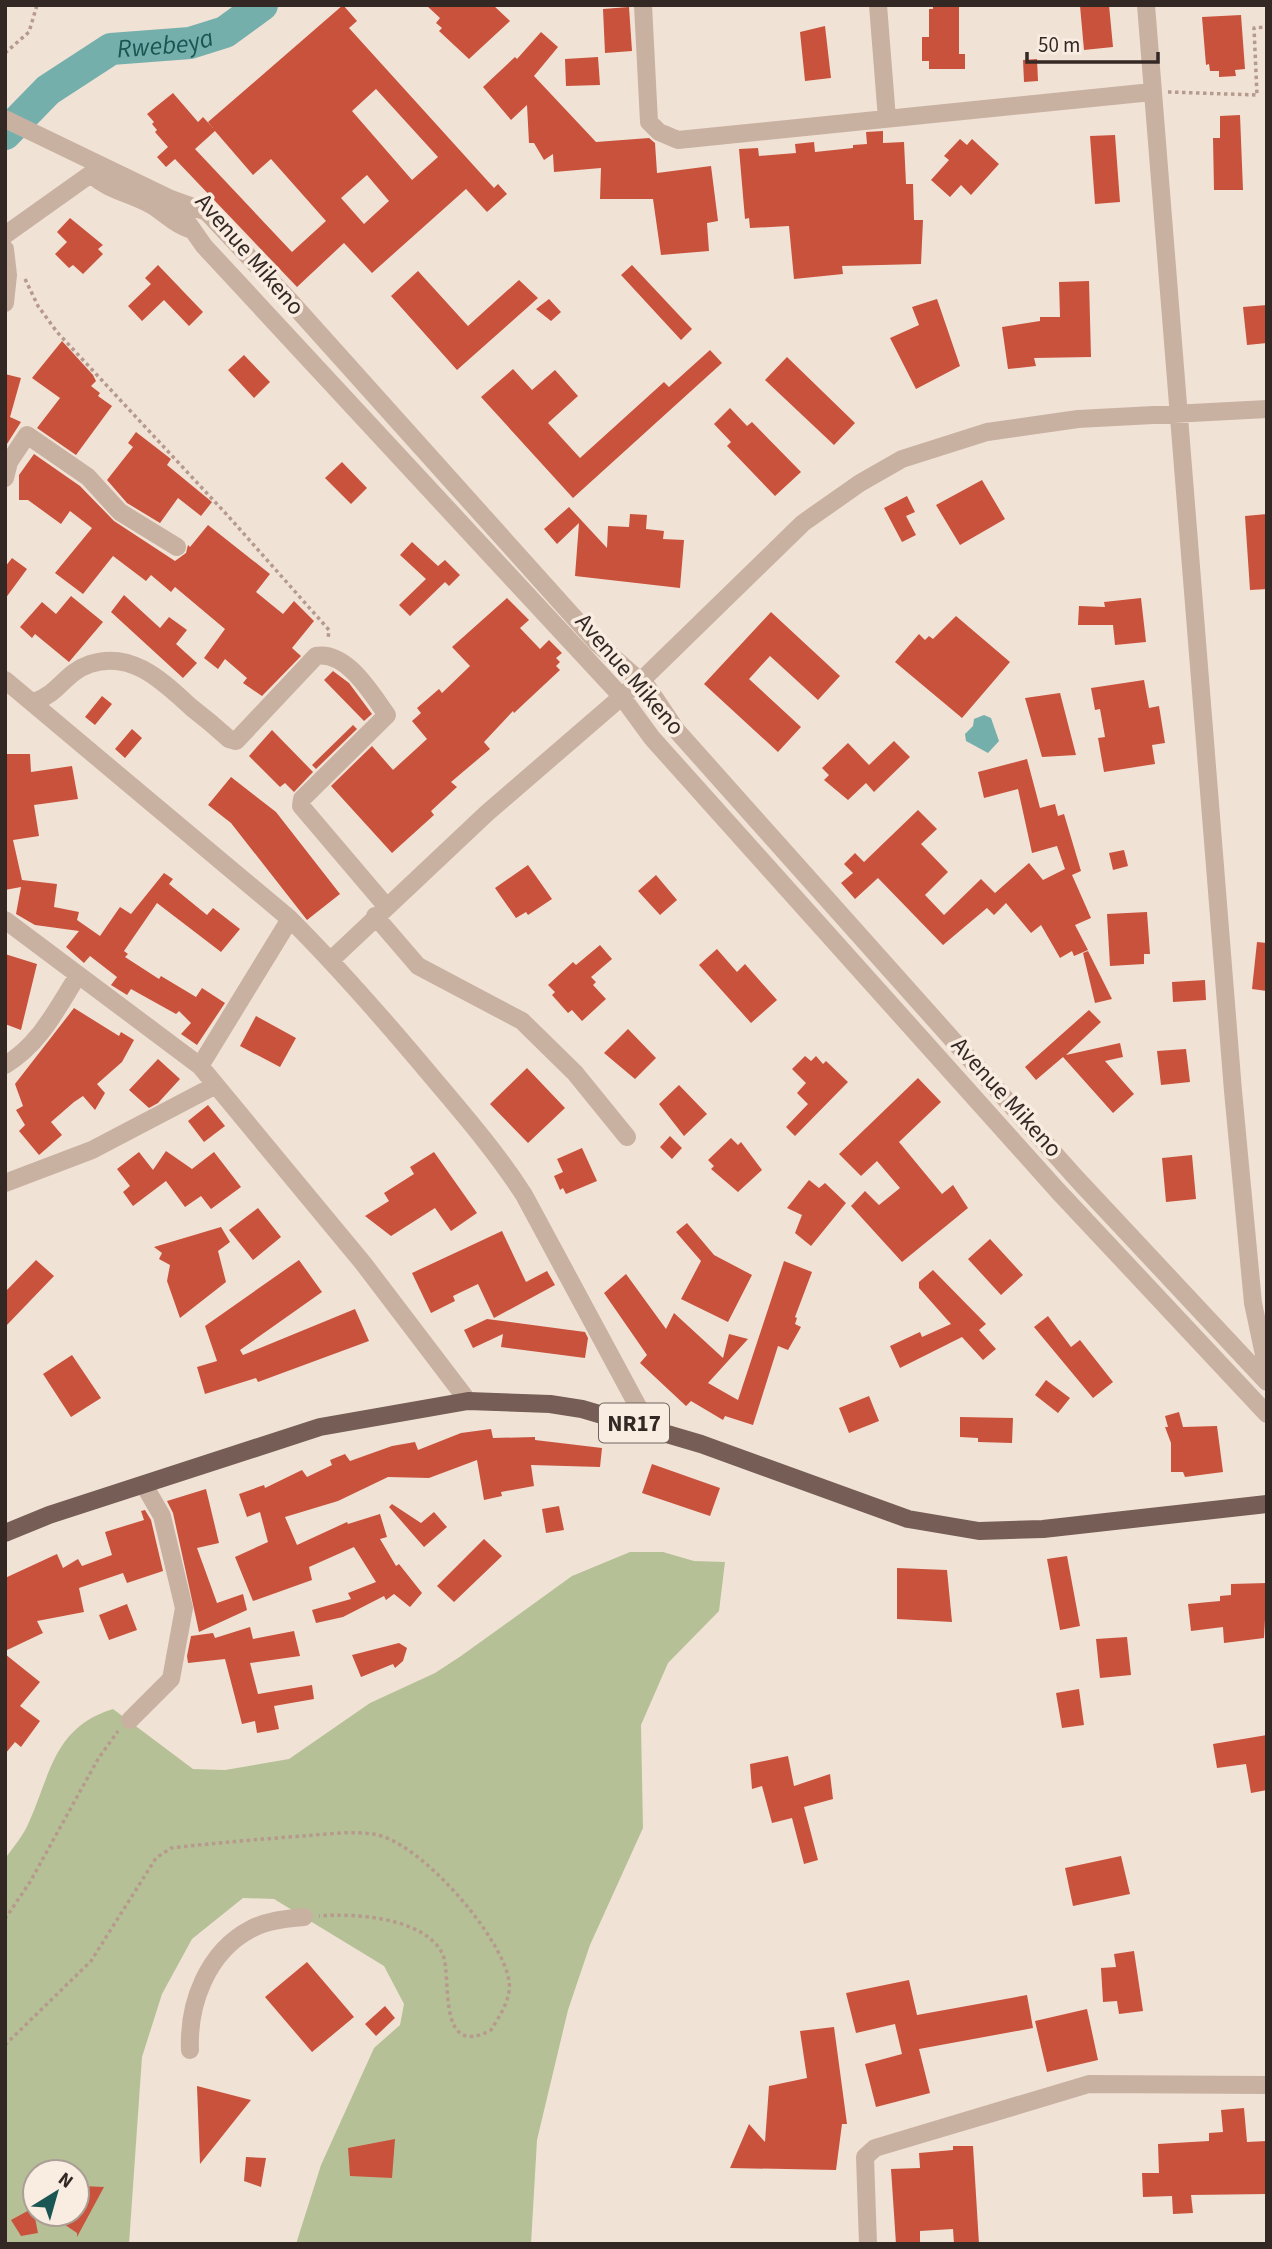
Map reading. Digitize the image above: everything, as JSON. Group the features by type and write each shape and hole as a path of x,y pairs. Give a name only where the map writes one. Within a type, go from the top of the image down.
{"main road":[{"name":"NR17","path":"5,1533 320,1427 468,1401 550,1404 649,1427 908,1519 979,1531 1043,1529 1267,1504"}],"street":[{"path":"643,5 649,122 659,132 678,140 1152,92"},
{"path":"878,5 887,119"},
{"path":"1146,5 1233,1091 1260,1346 1267,1369"},
{"path":"5,120 32,131 97,170 171,199"},
{"path":"97,170 102,184 155,207 171,223 189,229"},
{"path":"5,235 97,170"},
{"name":"Avenue Mikeno","path":"171,199 189,229 622,697 680,769 1207,1352 1267,1413"},
{"name":"Avenue Mikeno","path":"171,199 206,212 218,223 597,643 648,688 677,731 940,1027 1267,1382"},
{"path":"5,249 8,258 5,303"},
{"path":"331,960 380,911 622,697 803,523 836,498 902,459 950,442 1020,427 1078,419 1179,416 1267,409"},
{"path":"5,478 9,462 27,435 88,477 120,512 177,547"},
{"path":"34,702 52,696 65,678 88,665 104,662 130,664 152,672 229,739 236,741 316,656 327,654 339,659 387,715 302,799 301,806 418,966 522,1021 575,1073 627,1137"},
{"path":"5,680 290,919 331,960 503,1162 524,1195 649,1427"},
{"path":"200,1066 290,919"},
{"path":"5,920 77,977 200,1066 363,1263 468,1401"},
{"path":"5,1065 29,1049 77,977"},
{"path":"5,1183 92,1150 216,1085"},
{"path":"1207,1352 1260,1346"},
{"path":"130,1720 171,1679 184,1608 162,1516 144,1485"},
{"path":"190,2050 189,2028 199,1986 236,1938 273,1920 304,1917"},
{"path":"868,2244 865,2157 875,2148 1089,2084 1267,2085"}],"path":[{"path":"5,54 29,32 37,5"},
{"path":"1152,92 1257,95 1254,28 1267,27"},
{"path":"22,271 38,306 57,332 229,517 329,630 327,654"},
{"path":"5,1919 98,1759 114,1735 130,1720"}],"green space":[{"path":"630,1552 663,1552 694,1561 725,1562 719,1611 668,1663 641,1725 643,1828 590,1945 568,2010 537,2140 531,2244 296,2244 321,2165 374,2048 400,2025 404,2004 384,1966 274,1899 243,1898 192,1939 162,1994 142,2057 129,2244 5,2244 5,1859 27,1827 50,1769 66,1740 78,1727 93,1717 113,1709 193,1769 225,1770 289,1759 370,1703 435,1673 572,1576"}],"water":[{"path":"984,715 991,718 999,741 988,753 966,741 965,734 973,726 974,719"}],"building":[{"path":"343,5 357,21 349,28 494,188 498,184 507,194 487,212 466,189 372,273 344,243 297,287 175,159 166,167 157,157 168,147 155,132 157,130 152,124 154,122 147,114 173,93 198,122 203,117 213,128 208,122","holes":["376,89 438,157 412,180 352,111","215,131 253,175 271,159 326,221 292,252 195,149","367,175 389,201 364,224 341,198"]},
{"path":"426,5 493,5 510,21 469,59 439,31 442,28 436,23 440,18"},
{"path":"933,5 959,5 959,54 965,54 965,69 929,69 929,61 922,61 922,37 929,37 929,9 933,9"},
{"path":"1109,5 1113,47 1084,50 1080,6"},
{"path":"629,7 632,51 605,53 603,9"},
{"path":"1241,15 1245,69 1235,70 1236,76 1219,77 1219,71 1210,71 1209,64 1206,65 1202,17"},
{"path":"825,26 831,78 805,81 800,32"},
{"path":"541,32 558,47 534,76 596,142 649,138 655,143 657,173 711,166 718,221 707,223 709,251 661,255 653,199 600,199 601,168 554,172 553,154 544,160 534,143 529,143 527,105 511,120 483,87 515,57 517,59"},
{"path":"598,57 600,85 566,86 565,59"},
{"path":"1037,59 1038,81 1024,82 1023,60"},
{"path":"1240,115 1243,190 1214,190 1213,138 1220,138 1220,116"},
{"path":"883,131 883,143 904,142 906,184 913,184 914,220 923,220 921,264 842,266 843,274 794,279 789,226 750,228 749,218 745,219 739,149 758,148 759,156 796,153 795,144 814,142 815,152 853,148 853,145 867,144 866,132"},
{"path":"1115,135 1120,202 1095,204 1090,136"},
{"path":"960,139 967,145 972,139 999,164 971,195 961,185 950,197 931,180 949,160 944,156"},
{"path":"70,218 103,245 98,249 103,254 83,274 73,265 69,268 55,254 67,242 57,232"},
{"path":"158,265 203,312 189,326 164,300 142,321 128,306 151,284 145,278"},
{"path":"632,265 692,329 681,340 621,275"},
{"path":"418,271 468,326 519,280 538,298 457,370 391,296"},
{"path":"1089,281 1091,357 1034,358 1036,366 1008,369 1002,327 1040,321 1040,317 1060,317 1059,282"},
{"path":"549,299 561,312 551,321 536,309"},
{"path":"937,299 960,366 916,389 890,338 919,325 912,307"},
{"path":"1267,305 1267,343 1247,345 1243,307"},
{"path":"62,341 93,375 96,381 91,386 100,393 98,396 112,406 76,455 37,428 60,398 32,378"},
{"path":"710,350 722,363 573,498 481,397 513,369 532,390 555,370 578,396 548,423 580,458 664,382 669,387"},
{"path":"244,355 270,382 254,398 228,370"},
{"path":"787,357 855,423 834,445 765,380"},
{"path":"5,374 21,378 10,417 21,422 5,447"},
{"path":"730,408 747,426 752,422 801,472 775,496 727,446 731,442 714,424"},
{"path":"136,432 171,459 167,465 212,502 201,516 178,498 160,523 127,503 107,480 133,447 128,443"},
{"path":"34,454 80,486 114,521 175,561 186,553 188,545 190,547 208,525 270,574 256,592 283,614 294,601 314,621 292,648 301,656 262,696 243,683 247,678 225,659 218,669 204,658 225,629 175,587 171,592 151,575 146,581 113,556 83,594 55,573 92,528 70,511 61,524 28,500 19,500 19,475"},
{"path":"342,462 367,488 351,504 325,478"},
{"path":"982,480 1005,519 960,545 936,505"},
{"path":"907,496 915,512 906,516 916,535 902,542 884,508"},
{"path":"569,507 607,548 608,526 629,527 630,514 647,515 646,529 664,531 663,539 684,540 680,588 575,576 579,523 557,544 544,529"},
{"path":"1267,514 1267,589 1250,590 1245,516"},
{"path":"412,542 438,566 445,560 460,575 449,586 445,582 410,616 399,605 426,579 400,555"},
{"path":"12,558 27,569 5,599 5,567"},
{"path":"124,595 160,628 169,617 187,630 176,644 197,663 183,678 111,612"},
{"path":"71,596 103,622 69,662 35,634 32,638 20,627 42,602 56,614"},
{"path":"507,598 529,620 520,628 540,649 549,640 562,653 556,658 560,662 556,666 560,670 514,713 513,711 484,742 490,749 451,782 457,787 431,811 434,815 392,853 331,786 372,746 393,770 427,739 412,721 421,713 417,708 439,689 442,693 470,666 452,647"},
{"path":"1141,598 1146,642 1115,645 1113,625 1078,625 1079,606 1105,607 1104,602"},
{"path":"771,612 840,676 818,700 770,656 749,679 801,727 778,752 704,684"},
{"path":"956,616 1010,662 962,718 895,662 919,634 925,640 929,636 933,639"},
{"path":"333,671 349,683 372,714 364,721 324,680"},
{"path":"1144,680 1149,708 1159,706 1165,743 1152,745 1155,764 1104,772 1098,738 1105,737 1100,709 1095,710 1091,688"},
{"path":"1060,693 1076,755 1042,757 1025,698"},
{"path":"102,696 112,704 95,725 85,717"},
{"path":"353,725 357,729 316,769 312,765"},
{"path":"132,729 142,738 125,758 115,749"},
{"path":"272,730 313,772 294,792 285,783 280,787 249,756"},
{"path":"894,741 910,757 874,792 866,783 848,800 824,780 829,775 822,768 848,743 869,765"},
{"path":"5,754 30,754 31,772 72,766 78,799 34,805 39,836 13,840 22,880 57,884 54,907 79,912 77,920 100,936 120,907 131,914 164,873 173,879 169,884 207,915 213,908 240,929 221,952 157,903 124,951 128,954 125,957 159,979 161,976 196,997 202,988 225,1003 197,1045 181,1034 191,1023 179,1011 176,1014 131,989 127,995 111,985 117,977 90,956 84,963 66,947 79,931 35,925 16,914 21,887 5,890"},
{"path":"1027,759 1040,808 1055,804 1058,816 1064,814 1081,871 1072,875 1091,918 1075,925 1088,950 1074,956 1072,951 1060,958 1041,925 1031,933 1006,903 994,915 987,908 943,945 878,878 855,899 841,883 853,873 844,864 855,853 864,862 918,810 937,829 921,844 948,872 925,895 944,915 981,879 995,893 1029,863 1043,880 1065,869 1057,846 1032,853 1018,789 984,798 978,772"},
{"path":"231,777 276,812 340,894 307,920 231,823 208,805"},
{"path":"1124,850 1128,866 1113,870 1109,853"},
{"path":"528,865 552,899 528,915 526,912 516,918 495,888"},
{"path":"656,875 677,900 660,915 638,891"},
{"path":"1147,912 1150,954 1144,954 1144,964 1110,966 1107,914"},
{"path":"1257,942 1267,943 1267,991 1252,989"},
{"path":"600,945 612,959 591,977 596,982 593,985 606,999 582,1021 572,1010 568,1013 552,995 555,992 548,985 573,962 576,965"},
{"path":"717,949 737,972 745,964 777,1000 751,1023 699,965"},
{"path":"1088,951 1112,999 1095,1003 1083,953"},
{"path":"5,954 37,964 21,1030 5,1024"},
{"path":"1205,980 1206,1000 1173,1002 1172,982"},
{"path":"74,1008 119,1036 121,1032 134,1040 122,1062 97,1084 105,1093 95,1110 83,1096 74,1102 51,1122 62,1135 39,1155 19,1131 25,1125 16,1110 23,1106 15,1084"},
{"path":"1089,1010 1101,1022 1066,1055 1120,1043 1123,1057 1105,1061 1134,1094 1113,1113 1063,1057 1036,1080 1025,1067"},
{"path":"256,1016 296,1038 280,1067 240,1046"},
{"path":"628,1029 656,1058 635,1079 604,1053"},
{"path":"1186,1049 1190,1082 1161,1085 1157,1051"},
{"path":"805,1056 811,1061 816,1056 823,1064 826,1061 848,1082 795,1136 786,1127 808,1104 797,1093 806,1083 792,1069"},
{"path":"158,1059 180,1079 158,1103 149,1108 129,1090"},
{"path":"527,1068 565,1108 528,1143 490,1104"},
{"path":"918,1078 941,1102 899,1142 942,1194 953,1185 968,1208 902,1262 851,1206 865,1191 879,1205 900,1188 877,1161 861,1176 839,1154"},
{"path":"679,1085 707,1114 684,1136 659,1104"},
{"path":"208,1105 225,1126 204,1142 188,1121"},
{"path":"670,1136 682,1148 672,1159 660,1147"},
{"path":"731,1138 738,1145 741,1142 762,1170 738,1192 711,1169 714,1166 708,1160"},
{"path":"582,1148 597,1181 566,1194 563,1188 560,1190 554,1176 563,1172 557,1159"},
{"path":"166,1151 192,1169 214,1152 241,1187 211,1209 201,1196 185,1207 166,1181 133,1206 123,1192 130,1186 117,1169 139,1152 153,1170"},
{"path":"434,1152 477,1213 451,1231 435,1208 391,1236 365,1216 389,1201 384,1193 414,1174 410,1167"},
{"path":"1192,1155 1196,1199 1166,1202 1162,1158"},
{"path":"809,1180 819,1188 825,1183 846,1203 811,1246 795,1233 802,1215 787,1208"},
{"path":"258,1208 281,1237 253,1260 229,1230"},
{"path":"687,1223 714,1255 752,1275 728,1322 681,1299 701,1261 676,1232"},
{"path":"221,1227 230,1242 218,1251 226,1282 180,1318 167,1281 170,1265 159,1259 162,1253 154,1247"},
{"path":"502,1231 526,1282 547,1271 555,1285 494,1318 478,1284 453,1296 455,1301 431,1313 412,1273"},
{"path":"990,1239 1023,1275 1001,1295 968,1259"},
{"path":"36,1260 54,1276 5,1327 5,1292"},
{"path":"299,1260 322,1292 240,1350 243,1355 355,1309 369,1341 258,1382 256,1378 205,1394 197,1367 217,1361 205,1326"},
{"path":"784,1261 812,1272 795,1317 795,1324 801,1327 788,1350 778,1346 753,1425 725,1416 723,1420 691,1401 686,1406 640,1363 647,1355 604,1293 626,1274 666,1329 674,1313 723,1358 729,1334 748,1339 708,1383 738,1400"},
{"path":"933,1270 986,1324 979,1330 996,1349 983,1360 962,1337 900,1368 890,1346 920,1332 922,1337 951,1324 919,1288 919,1282"},
{"path":"1048,1316 1071,1347 1080,1340 1113,1382 1093,1398 1034,1327"},
{"path":"487,1319 585,1332 588,1338 585,1358 501,1347 503,1334 473,1348 464,1330"},
{"path":"72,1355 101,1398 71,1417 43,1374"},
{"path":"1046,1380 1070,1398 1058,1413 1035,1395"},
{"path":"869,1396 879,1421 849,1433 839,1408"},
{"path":"1179,1412 1183,1427 1217,1426 1223,1472 1185,1477 1183,1472 1171,1472 1171,1443 1165,1427 1168,1427 1165,1416"},
{"path":"960,1417 1013,1418 1012,1443 978,1442 978,1438 960,1437"},
{"path":"491,1429 493,1438 535,1437 535,1440 602,1448 600,1467 531,1465 534,1486 501,1492 502,1496 484,1500 477,1460 429,1478 388,1477 338,1501 285,1517 297,1545 347,1522 348,1524 380,1514 387,1537 380,1539 396,1566 399,1564 422,1593 410,1607 394,1594 386,1600 384,1596 343,1617 316,1623 312,1610 351,1599 348,1593 376,1582 354,1547 309,1567 312,1580 253,1601 235,1557 268,1542 260,1512 247,1517 239,1494 264,1485 265,1488 302,1470 307,1477 332,1465 330,1460 345,1454 350,1461 392,1446 415,1442 418,1450 461,1433"},
{"path":"652,1464 720,1488 710,1516 642,1493"},
{"path":"206,1489 219,1543 197,1548 217,1603 243,1594 247,1610 199,1632 173,1513 167,1501"},
{"path":"392,1504 421,1523 434,1512 447,1527 424,1547 389,1507"},
{"path":"559,1506 564,1530 546,1533 542,1509"},
{"path":"145,1510 151,1520 163,1571 127,1583 123,1573 79,1588 84,1612 37,1621 43,1633 5,1651 5,1578 57,1554 63,1568 78,1559 82,1566 112,1555 105,1532 144,1520 141,1511"},
{"path":"484,1539 502,1556 454,1602 437,1586"},
{"path":"1067,1556 1080,1626 1060,1630 1047,1559"},
{"path":"897,1568 947,1570 952,1622 897,1619"},
{"path":"1267,1583 1264,1638 1224,1643 1223,1627 1191,1631 1188,1604 1220,1601 1220,1596 1231,1595 1231,1584"},
{"path":"127,1604 137,1630 109,1640 99,1615"},
{"path":"250,1627 253,1639 294,1631 300,1656 250,1663 258,1694 312,1685 314,1699 274,1706 279,1729 257,1733 255,1721 242,1724 225,1659 188,1663 187,1656 191,1636 213,1633 215,1638"},
{"path":"1127,1637 1131,1675 1100,1678 1096,1639"},
{"path":"399,1643 407,1648 403,1661 395,1668 393,1664 361,1677 352,1655"},
{"path":"5,1654 40,1682 20,1706 40,1721 21,1747 15,1742 5,1754"},
{"path":"1079,1689 1084,1725 1062,1728 1056,1693"},
{"path":"1267,1735 1267,1790 1251,1793 1246,1764 1217,1768 1213,1744"},
{"path":"788,1756 794,1786 830,1774 833,1799 804,1807 818,1860 804,1864 792,1818 772,1823 762,1786 752,1789 750,1764"},
{"path":"1121,1856 1130,1894 1073,1906 1065,1868"},
{"path":"1134,1951 1143,2011 1119,2014 1117,2001 1103,2002 1101,1968 1116,1967 1114,1954"},
{"path":"307,1962 354,2017 312,2052 265,1997"},
{"path":"909,1980 917,2015 1027,1995 1033,2028 919,2049 930,2093 876,2107 865,2064 902,2054 895,2024 856,2033 846,1993"},
{"path":"385,2006 395,2018 376,2036 365,2024"},
{"path":"1087,2009 1098,2060 1047,2072 1035,2021"},
{"path":"834,2027 847,2124 842,2124 836,2170 730,2168 749,2124 765,2142 769,2086 807,2078 800,2031"},
{"path":"197,2086 251,2100 200,2164"},
{"path":"1244,2108 1247,2142 1267,2141 1267,2194 1191,2195 1193,2213 1173,2214 1172,2196 1143,2197 1142,2173 1159,2173 1158,2144 1209,2141 1209,2133 1223,2132 1221,2110"},
{"path":"395,2139 392,2178 350,2176 348,2148"},
{"path":"953,2146 973,2146 979,2244 954,2244 953,2229 920,2231 920,2244 896,2244 891,2169 920,2168 919,2153 953,2150"},
{"path":"246,2157 266,2158 261,2187 244,2181"},
{"path":"91,2186 104,2187 91,2211"},
{"path":"21,2215 21,2228 37,2228 38,2233 21,2236 11,2220"},
{"path":"70,2228 82,2228 77,2237 77,2233"}],"waterway":[{"name":"Rwebeya","path":"5,134 48,90 111,49 190,43 225,32 262,5"}]}
